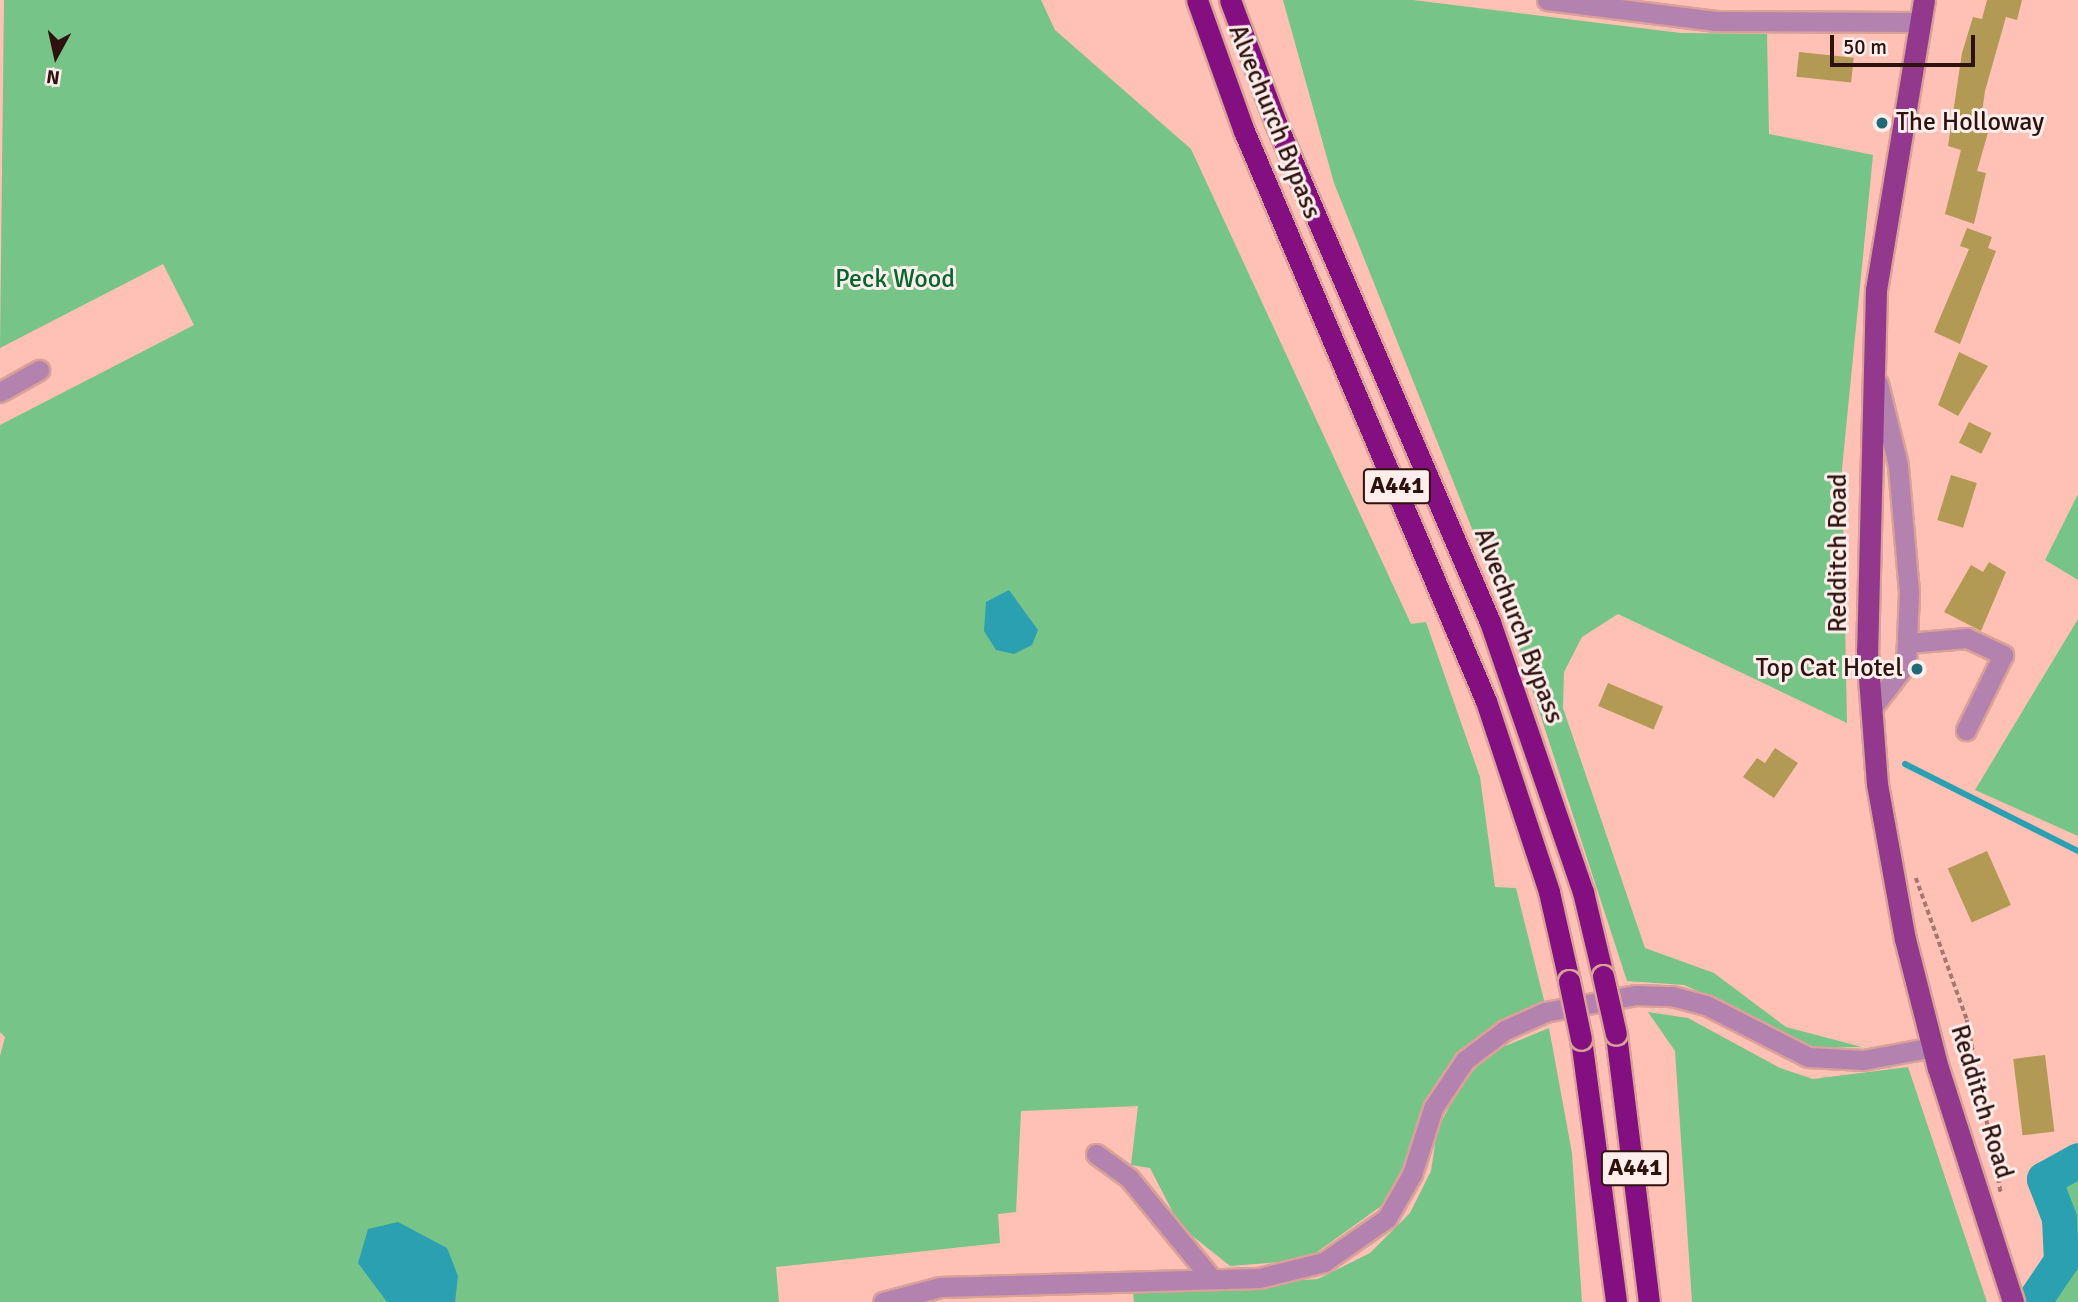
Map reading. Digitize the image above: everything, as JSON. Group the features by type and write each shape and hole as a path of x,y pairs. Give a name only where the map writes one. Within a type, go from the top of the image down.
{"highway":[{"name":"Alvechurch Bypass","path":"1197,0 1244,131 1486,701 1549,892 1581,1039 1616,1302"},
{"name":"Alvechurch Bypass","path":"1230,0 1276,123 1490,622 1583,892 1616,1034 1649,1302"}],"main road":[{"name":"Redditch Road","path":"1924,0 1917,22 1886,206 1872,362 1864,572 1871,709 1894,879 1933,1047 2010,1293"}],"street":[{"path":"1547,0 1716,21 1917,22"},
{"path":"1871,709 1906,664 1909,592 1898,465 1872,362"},
{"path":"0,392 39,370"},
{"path":"1907,643 1968,638 2003,655 1966,730"},
{"path":"883,1302 940,1287 1129,1283 1292,1272 1348,1251 1367,1236 1400,1198 1448,1079 1484,1043 1545,1012 1636,995 1672,996 1706,1005 1808,1057 1863,1060 1933,1047"},
{"path":"1096,1154 1129,1178 1212,1279"}],"path":[{"path":"1914,873 1967,1020 2003,1202"}],"green space":[{"name":"Peck Wood","path":"4,0 1041,0 1055,30 1191,149 1411,624 1426,622 1480,777 1495,887 1516,888 1545,1004 1469,1046 1427,1099 1410,1157 1384,1204 1306,1260 1230,1266 1180,1226 1150,1168 1131,1165 1138,1106 1021,1111 1016,1212 998,1214 1000,1243 776,1267 779,1302 0,1302 0,1056 5,1037 0,1032 0,425 194,325 163,264 0,348"},
{"path":"1283,0 1413,0 1681,33 1767,34 1769,134 1873,155 1842,469 1847,723 1618,614 1582,637 1564,672 1563,708 1645,948 1714,973 1786,1027 1862,1047 1809,1048 1778,1038 1738,1009 1684,985 1627,981 1514,634 1334,183"},
{"path":"2078,494 2078,580 2045,560"},
{"path":"2078,619 2078,836 1975,790"},
{"path":"1648,1012 1688,1018 1780,1068 1813,1079 1908,1067 1987,1302 1692,1302 1675,1051"},
{"path":"1549,1028 1572,1153 1582,1302 1134,1302 1133,1292 1318,1279 1370,1253 1410,1213 1431,1171 1437,1130 1463,1081 1493,1051"},
{"path":"2078,1160 2078,1302 2035,1302 2061,1261 2059,1218 2044,1179"}],"water":[{"path":"1009,590 1038,630 1032,645 1014,654 996,650 984,631 986,602"},
{"path":"398,1222 447,1248 458,1276 455,1302 387,1302 358,1263 368,1229"}],"building":[{"path":"1987,0 2022,0 2017,20 2006,17 1985,91 1980,126 1989,129 1977,171 1986,173 1974,224 1945,214 1961,150 1948,146 1962,53 1973,17 1982,19"},
{"path":"1799,52 1854,58 1851,83 1796,77"},
{"path":"1967,228 1992,237 1988,248 1996,251 1960,344 1934,332 1969,249 1960,246"},
{"path":"1959,352 1988,366 1958,416 1938,405"},
{"path":"1969,422 1991,433 1981,454 1959,443"},
{"path":"1951,475 1977,483 1963,528 1937,520"},
{"path":"1989,562 2006,572 1981,631 1944,612 1971,565 1983,572"},
{"path":"1608,683 1663,706 1653,729 1598,706"},
{"path":"1775,748 1798,763 1774,798 1743,777 1757,758 1765,763"},
{"path":"1987,851 2011,905 1972,922 1948,868"},
{"path":"2045,1055 2054,1131 2023,1135 2013,1059"}],"waterway":[{"path":"1905,764 2078,851"},
{"path":"2033,1302 2061,1261 2059,1218 2044,1179 2078,1160"}],"place":[{"name":"The Holloway","path":"1882,123"},
{"name":"Top Cat Hotel","path":"1917,669"}]}
